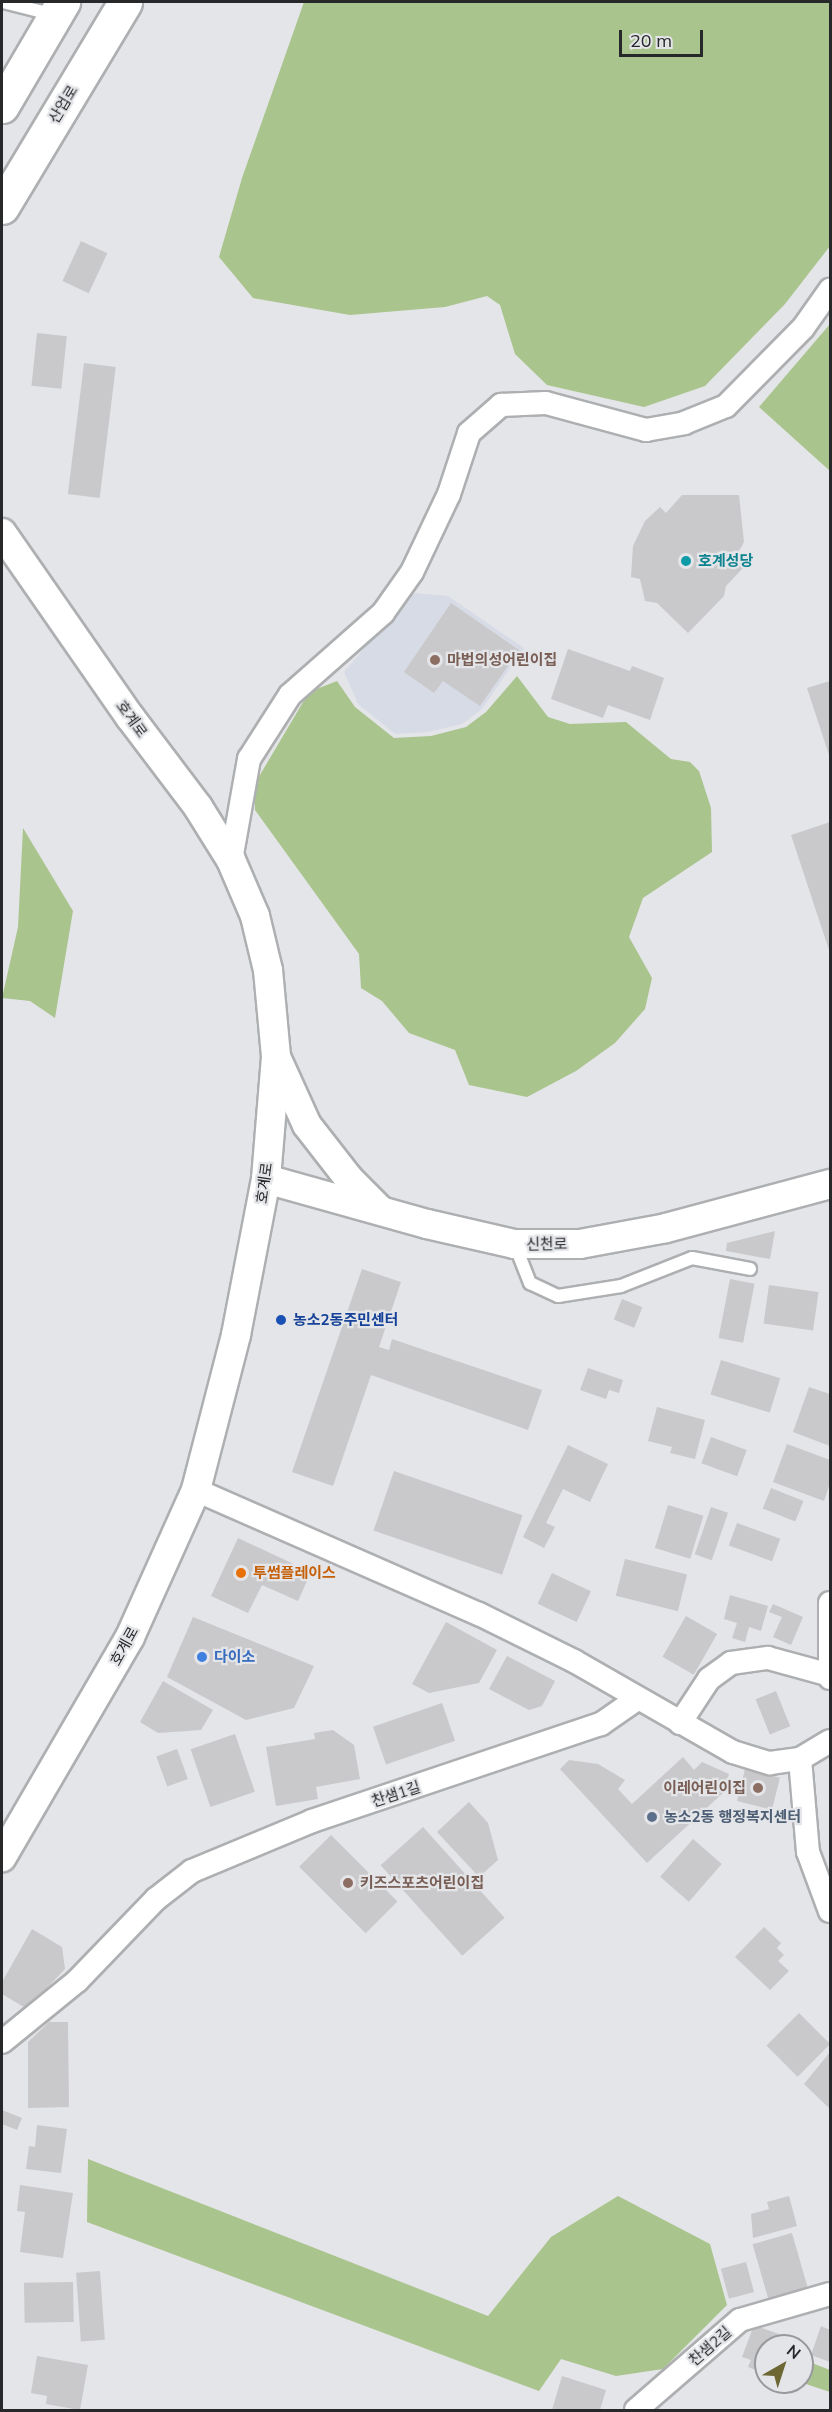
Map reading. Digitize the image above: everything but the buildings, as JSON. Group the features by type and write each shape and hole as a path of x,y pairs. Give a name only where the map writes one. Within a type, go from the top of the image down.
{"main road":[{"name":"산업로","path":"2,207 125,2"},
{"path":"2,106 59,8"}],"street":[{"path":"231,860 249,759 290,695 383,613 412,572 449,494 469,433 501,405 546,403 646,430 684,423 726,406 803,328 831,290"},
{"name":"호계로","path":"2,533 10,552 198,807 231,860 255,916 268,970 276,1057 266,1179 236,1335 196,1490 170,1555 130,1637 2,1857"},
{"path":"276,1057 307,1125 349,1179 382,1212"},
{"name":"신천로","path":"266,1179 382,1212 514,1244 580,1244 655,1230 831,1184"},
{"path":"196,1490 479,1614 574,1661 733,1752 770,1763 800,1759 831,1741"},
{"path":"680,1723 709,1679 731,1663 768,1658 830,1676 831,1604"},
{"name":"찬샘1길","path":"2,2042 77,1981 156,1899 192,1871 312,1821 601,1724 637,1699"},
{"path":"800,1759 808,1852 831,1911"},
{"name":"찬샘2길","path":"636,2410 740,2320 831,2294"}],"lane":[{"path":"3,2 59,8"},
{"path":"514,1244 530,1283 558,1296 621,1286 692,1258 750,1269"}],"shaded area":[{"name":"마법의성어린이집","path":"412,593 448,596 524,648 482,709 462,724 428,732 395,734 358,704 344,672"}],"green space":[{"path":"304,2 830,2 830,246 785,304 705,386 644,407 547,385 515,354 500,305 487,296 445,307 350,315 253,298 219,257 242,178"},
{"path":"830,324 830,471 759,407"},
{"path":"517,676 548,717 570,724 626,722 671,759 690,762 699,771 711,808 712,852 643,898 629,937 652,978 645,1009 615,1043 576,1071 527,1097 469,1085 455,1050 409,1033 382,1001 361,988 359,954 255,810 254,785 309,692 337,681 355,707 394,738 431,736 466,727 486,712"},
{"path":"23,828 73,911 55,1018 30,1001 2,998 18,927"},
{"path":"88,2159 488,2316 551,2237 618,2196 710,2244 727,2305 663,2369 616,2376 561,2359 539,2391 87,2222"},
{"path":"814,2364 830,2370 830,2392 814,2387"}],"place":[{"name":"호계성당","path":"686,561"},
{"name":"마법의성어린이집","path":"435,660"},
{"name":"농소2동주민센터","path":"281,1320"},
{"name":"투썸플레이스","path":"241,1573"},
{"name":"다이소","path":"202,1657"},
{"name":"이레어린이집","path":"758,1788"},
{"name":"농소2동 행정복지센터","path":"652,1817"},
{"name":"키즈스포츠어린이집","path":"348,1883"}]}
